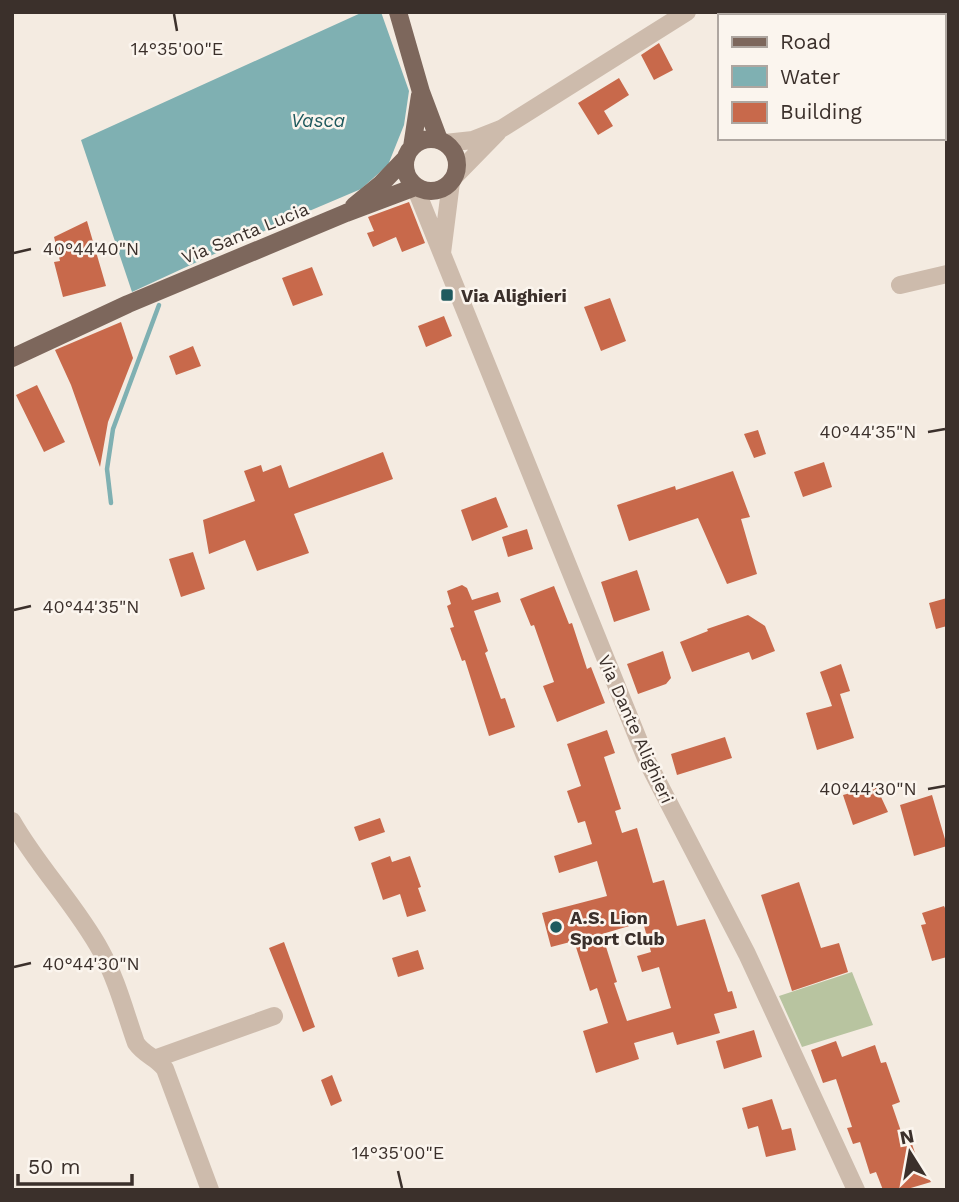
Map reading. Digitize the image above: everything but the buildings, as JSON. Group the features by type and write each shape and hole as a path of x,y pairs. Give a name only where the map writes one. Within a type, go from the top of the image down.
{"main road":[{"path":"398,12 421,92 442,142"},
{"path":"408,153 424,140 442,142 451,148 457,161 453,179 435,192 415,187 405,172 408,153 421,92"},
{"name":"Via Santa Lucia","path":"345,213 381,184 408,153"},
{"name":"Via Santa Lucia","path":"12,358 121,307 345,213 415,187"}],"street":[{"path":"442,142 472,140 501,129 687,12"},
{"path":"453,179 501,129"},
{"name":"Via Dante Alighieri","path":"442,257 453,179"},
{"name":"Via Dante Alighieri","path":"415,187 647,761 747,954 856,1190"},
{"path":"900,285 947,274"},
{"path":"12,821 28,850 100,949 111,971 136,1043 143,1053 157,1058 165,1069 210,1190"},
{"path":"157,1058 274,1016"}],"green space":[{"path":"899,12 947,12 947,138 945,14"},
{"path":"852,972 873,1025 802,1047 779,996"}],"water":[{"name":"Vasca","path":"363,12 381,12 409,91 404,125 388,165 361,189 132,292 81,140"}],"waterway":[{"path":"111,503 107,469 113,429 159,305"}],"place":[{"name":"Via Alighieri","path":"447,295"},
{"name":"A.S. Lion Sport Club","path":"556,927"}]}
